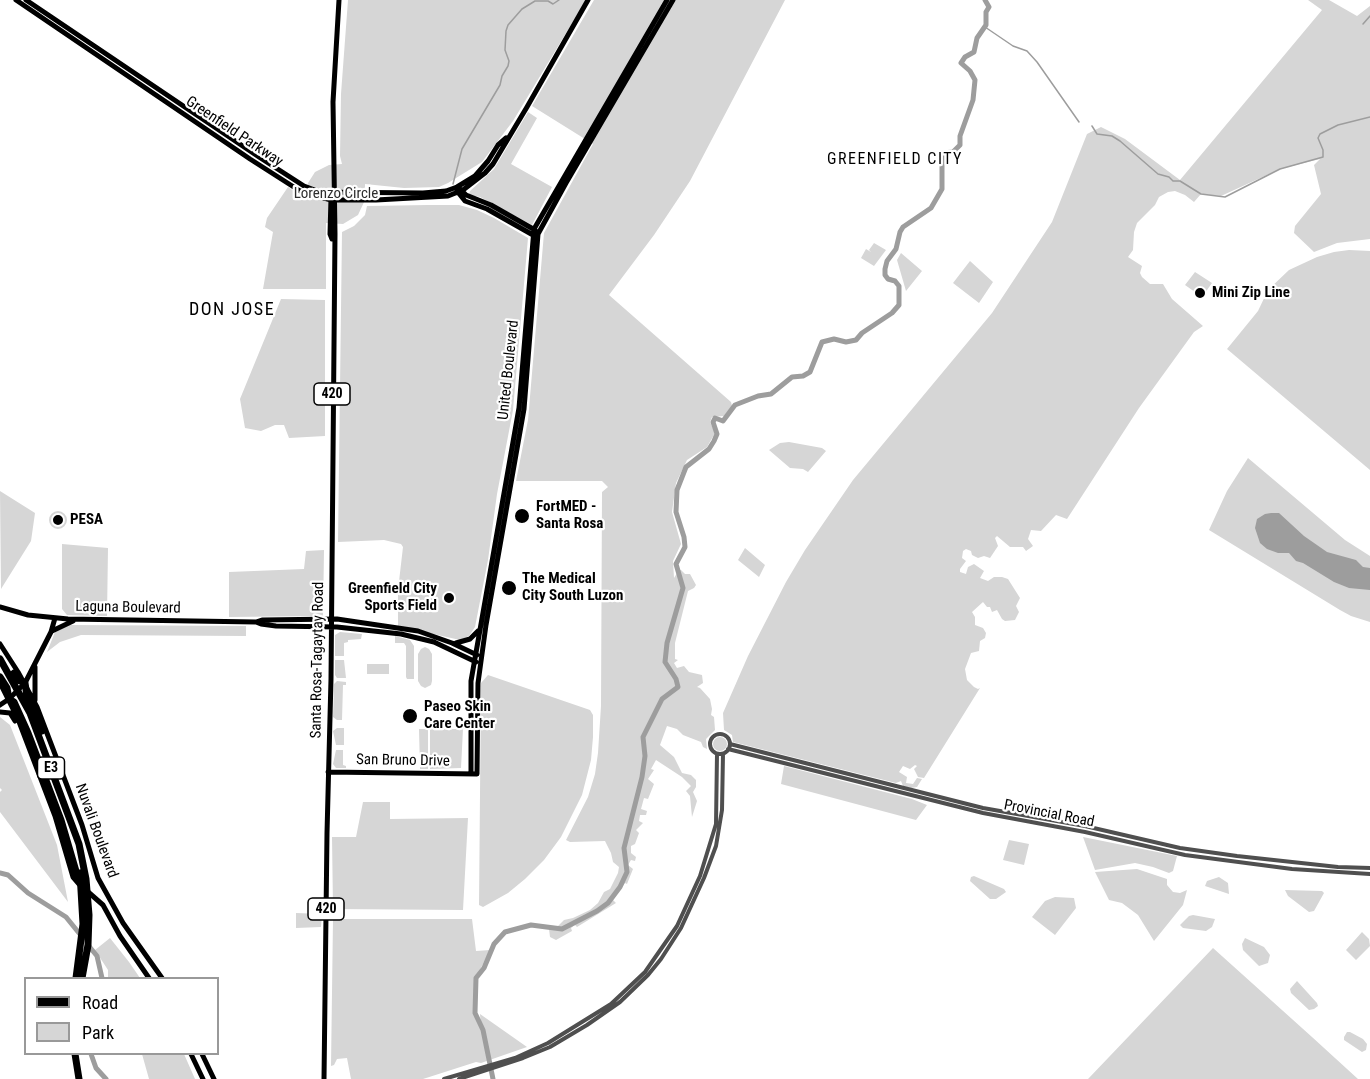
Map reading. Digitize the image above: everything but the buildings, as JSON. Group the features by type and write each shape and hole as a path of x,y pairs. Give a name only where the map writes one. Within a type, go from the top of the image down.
{"highway":[{"path":"0,651 18,680 25,683 27,696 83,842 87,861 89,903"},
{"name":"E3","path":"0,659 22,702 76,835 85,872 89,903 89,932 82,977"},
{"name":"E3","path":"0,668 13,685"},
{"path":"0,677 7,688 9,699 14,702 22,720 61,820 82,892"},
{"name":"E3","path":"22,702 72,837 78,862 83,924 76,977"},
{"path":"73,1055 76,1079"}],"main road":[{"name":"Greenfield Parkway","path":"16,0 255,163 300,191 333,200 433,198 459,190 486,173 588,0"},
{"name":"Greenfield Parkway","path":"26,0 304,186 320,192 432,193 459,190"},
{"name":"Santa Rosa-Tagaytay Road","path":"324,1079 331,627 333,102 339,0"},
{"name":"United Boulevard","path":"478,659 479,629 519,408 535,233 667,0"},
{"name":"United Boulevard","path":"474,774 471,681 478,659 524,409 535,233 673,0"},
{"path":"459,190 491,205 535,233"},
{"name":"Laguna Boulevard","path":"0,607 18,613 55,618 256,622 276,626 331,627 417,634 478,659"},
{"path":"0,705 25,683 51,632 55,618"},
{"path":"51,632 63,624 81,619"},
{"name":"Laguna Boulevard","path":"256,622 331,619 417,634 452,643 478,659"},
{"path":"452,643 466,641 479,629"},
{"path":"0,644 25,683"},
{"path":"36,663 34,689 37,707"},
{"path":"18,672 24,673 32,670"},
{"path":"0,683 9,699"},
{"name":"Nuvali Boulevard","path":"25,683 37,707 82,825 98,878 123,923 161,977"},
{"name":"Nuvali Boulevard","path":"9,699 66,848 75,879 99,900 148,977"},
{"path":"0,712 7,712 12,716 28,745"},
{"name":"San Bruno Drive","path":"328,772 474,774"},
{"path":"192,1055 203,1079"},
{"path":"203,1055 214,1079"}],"street":[{"path":"459,1079 550,1047 602,1016 648,975 681,928 716,846 722,810 723,754 730,744 728,738 723,735 714,736 710,745 713,752 723,754"},
{"name":"Provincial Road","path":"730,744 1008,815 1094,829 1186,849 1299,863 1370,868"},
{"name":"Provincial Road","path":"728,749 879,788 1185,855 1298,869 1370,874"},
{"path":"444,1079 492,1067 549,1043 611,1004 645,972 668,942 688,904 711,844 716,824 717,754"},
{"path":"879,788 881,783"},
{"path":"1092,834 1094,829"},
{"path":"1298,869 1299,863"}],"green space":[{"name":"Lorenzo Circle","path":"348,0 586,0 513,121 482,162 439,187 404,188 365,184 365,200 358,215 343,224 326,223 326,289 263,289 273,232 265,227 267,218 288,187 306,199 308,183 315,172 329,165 342,164 340,156 341,94"},
{"path":"594,0 785,0 690,181 654,235 609,295 731,402 732,406 724,416 712,417 710,422 715,433 707,447 687,460 676,483 672,512 681,544 673,561 674,578 681,570 685,574 690,574 696,585 688,591 675,643 675,659 678,660 674,663 677,668 684,666 689,672 702,675 703,683 697,687 710,699 715,730 706,739 707,749 701,742 667,726 660,745 674,757 682,773 691,775 696,780 693,792 697,801 692,817 690,796 686,791 691,786 682,777 656,760 651,769 654,770 648,779 654,784 648,799 644,798 641,809 647,811 646,815 640,815 639,821 643,823 636,830 639,833 635,844 631,846 631,853 636,857 635,861 631,860 628,865 633,869 627,884 625,883 613,900 616,903 577,927 575,925 571,928 572,931 556,940 550,937 549,929 558,926 564,920 590,910 598,903 604,892 610,889 619,867 613,862 605,841 570,842 566,840 588,797 598,753 601,706 602,492 608,487 602,481 516,481 528,420 544,233 593,144 532,106"},
{"path":"1308,0 1329,0 1357,16 1370,6 1370,239 1337,243 1314,252 1294,233 1295,226 1321,194 1314,165 1320,159 1280,169 1221,196 1201,194 1194,202 1175,191 1159,197 1155,205 1137,223 1133,250 1128,257 1142,266 1140,273 1142,277 1150,284 1163,284 1172,299 1203,326 1194,332 1139,408 1067,519 1056,515 1041,531 1031,530 1028,539 1033,546 1026,551 1023,547 1010,547 997,536 995,538 998,546 990,558 984,556 978,558 972,555 971,551 966,549 963,551 962,558 966,561 960,572 966,574 968,567 974,564 984,571 980,578 988,581 994,577 1008,579 1020,598 1016,606 1019,612 1015,620 1005,621 997,610 992,612 990,607 983,602 972,612 975,625 983,628 986,633 985,638 980,641 979,651 971,653 965,669 967,680 974,687 980,688 924,778 918,777 914,769 917,766 915,765 910,769 903,766 899,772 907,777 906,783 913,784 917,778 922,779 917,787 911,788 903,786 901,781 896,783 733,742 732,735 724,730 723,713 748,656 786,582 853,480 992,313 1052,222 1087,134 1101,127 1125,139 1180,180 1322,10"},
{"path":"528,112 537,118 511,164 552,187 532,225 480,197 469,195 470,191 494,169"},
{"path":"459,205 494,218 528,238 513,410 497,494 488,560 475,627 469,636 460,640 398,626 398,590 403,547 401,544 384,540 338,542 342,232 354,226 365,215 367,206"},
{"path":"874,243 886,250 874,266 861,258 866,249 871,252 869,250"},
{"path":"1349,250 1370,251 1370,470 1227,349 1258,311 1268,290 1289,270 1317,257"},
{"path":"901,253 922,271 906,291 897,260"},
{"path":"970,261 993,282 979,303 953,283"},
{"path":"1195,272 1212,283 1202,297 1185,285"},
{"path":"281,299 325,300 325,436 289,438 284,425 275,425 261,431 245,428 240,399"},
{"path":"789,442 822,448 826,451 808,472 803,469 790,468 769,450 780,443"},
{"path":"1248,458 1345,540 1370,556 1370,622 1340,610 1209,530 1227,491"},
{"path":"0,491 35,513 31,541 1,589"},
{"path":"58,511 64,514 67,520 64,526 58,529 52,526 49,520 52,514"},
{"path":"62,544 108,548 107,616 67,615 62,609"},
{"path":"745,548 765,565 759,577 738,560"},
{"path":"324,550 323,616 229,617 229,572 304,569 306,551"},
{"path":"68,625 246,626 246,636 81,635 60,642 47,652 55,632"},
{"path":"340,632 362,634 361,639 348,640 344,643 344,656 335,656 335,635"},
{"path":"395,636 410,640 414,646 414,679 406,677 406,646 404,643 395,643"},
{"path":"425,647 432,654 432,681 431,685 425,688 418,681 418,654"},
{"path":"335,660 344,660 346,678 337,678 335,675"},
{"path":"367,664 389,664 389,674 367,674"},
{"path":"488,675 590,710 593,715 593,737 591,760 582,795 561,837 544,860 525,879 508,893 483,907 479,905 481,683"},
{"path":"337,681 346,682 346,685 343,685 342,720 333,717 334,684"},
{"path":"0,717 10,725 57,845 68,902 0,812 0,792 2,790 0,788"},
{"path":"337,728 344,728 344,745 336,745 333,731"},
{"path":"419,729 428,729 428,769 420,769"},
{"path":"430,729 463,729 461,768 430,769"},
{"path":"720,737 725,739 727,744 725,749 720,751 715,749 713,744 715,739"},
{"path":"336,750 343,750 343,765 346,768 336,768 333,764"},
{"path":"784,766 912,799 927,805 916,820 781,784"},
{"path":"363,802 390,802 390,819 468,818 463,910 333,909 332,837 356,837"},
{"path":"1083,837 1177,856 1173,871 1169,873 1135,863 1095,870"},
{"path":"1009,840 1029,844 1024,865 1003,860"},
{"path":"1137,869 1167,879 1167,885 1173,892 1180,893 1187,890 1183,905 1154,941 1138,915 1122,903 1109,900 1095,872"},
{"path":"974,876 1006,892 996,899 990,899 970,881"},
{"path":"1219,877 1228,883 1229,894 1205,886 1207,881"},
{"path":"1285,890 1322,891 1324,893 1314,911 1309,912 1288,896"},
{"path":"1055,897 1074,898 1076,908 1055,935 1032,917 1045,901"},
{"path":"296,913 322,914 321,927 296,928"},
{"path":"1193,915 1215,919 1212,927 1206,931 1183,928 1180,925"},
{"path":"333,919 472,919 476,951 490,950 476,978 475,1013 481,1027 480,1014 527,1047 423,1079 351,1079 347,1058 337,1059 331,1066"},
{"path":"1362,932 1369,939 1370,946 1356,960 1346,950"},
{"path":"110,938 139,977 108,977 108,970 95,950"},
{"path":"1245,938 1264,947 1270,955 1268,963 1259,966 1243,950 1242,944"},
{"path":"1213,948 1312,1037 1358,1079 1088,1079"},
{"path":"1297,981 1317,1003 1318,1006 1314,1009 1309,1010 1291,993 1290,989"},
{"path":"1347,1032 1363,1039 1367,1044 1366,1050 1362,1052 1344,1040"},
{"path":"142,1055 184,1055 195,1079 149,1079"}],"shaded area":[{"path":"1271,513 1279,513 1304,536 1327,552 1356,560 1363,567 1370,568 1370,590 1349,588 1296,561 1289,553 1278,553 1267,549 1260,543 1255,528 1257,519"}],"waterway":[{"path":"453,184 462,149 500,85 508,66 509,61 505,50 508,25 522,9 535,1 548,1 553,4 559,0"},
{"path":"493,1079 483,1030 475,1013 476,978 484,968 494,944 505,932 531,925 562,929 597,911 608,903 620,887 627,872 624,848 642,777 645,756 643,737 662,699 678,687 676,679 665,662 667,643 683,588 676,564 685,547 676,512 677,490 686,467 709,449 714,441 717,434 713,422 715,418 723,421 735,405 758,396 771,394 792,377 803,376 810,372 822,342 834,339 846,342 856,340 899,305 899,286 885,275 887,261 896,249 903,227 931,208 942,189 942,153 953,152 960,145 960,136 973,100 975,80 970,71 961,63 965,57 974,52 977,38 986,25 986,12 989,7 985,0"},
{"path":"1363,24 1370,16"},
{"path":"985,27 1013,46 1027,51 1079,122"},
{"path":"1092,126 1097,134 1112,136 1120,141 1158,174 1169,177 1173,181 1180,181 1201,194 1225,197 1280,169 1323,157 1318,138 1320,134 1338,125 1370,117"},
{"path":"0,873 8,875 28,893 66,917 83,938"},
{"path":"88,945 97,956 102,977"},
{"path":"91,1055 96,1068 106,1079"}],"place":[{"name":"Mini Zip Line","path":"1200,293"},
{"name":"FortMED - Santa Rosa","path":"522,516"},
{"name":"PESA","path":"58,520"},
{"name":"The Medical City South Luzon","path":"509,588"},
{"name":"Greenfield City Sports Field","path":"449,598"},
{"name":"Paseo Skin Care Center","path":"410,716"}],"district":[{"name":"GREENFIELD CITY","path":"895,160"},
{"name":"DON JOSE","path":"232,310"}]}
